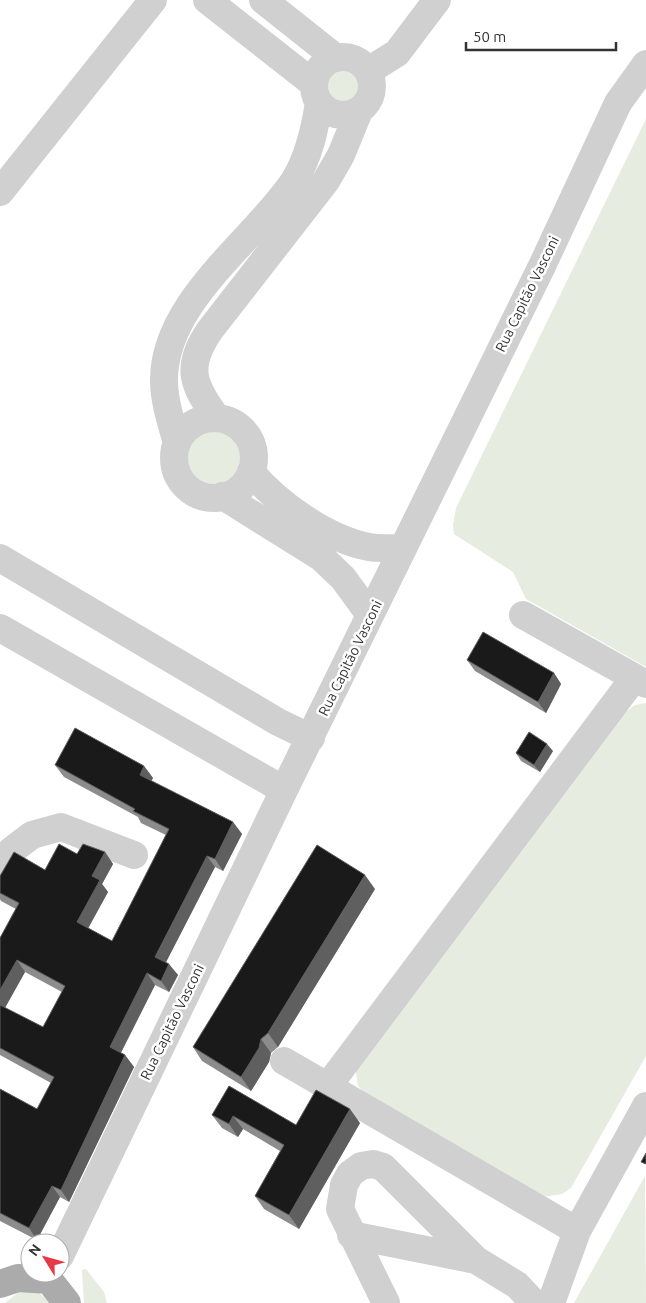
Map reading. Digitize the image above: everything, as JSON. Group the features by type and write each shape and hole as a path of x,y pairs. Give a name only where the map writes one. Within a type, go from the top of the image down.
{"main road":[{"path":"0,1284 20,1277"},
{"path":"59,1283 67,1303"}],"street":[{"path":"0,192 153,0"},
{"path":"207,0 316,93 332,114 350,115 359,111"},
{"path":"217,418 200,395 197,385 196,363 198,351 210,330 326,181 341,155 359,111 370,97 372,79 368,71 354,59 336,58 263,0"},
{"path":"368,71 397,53 437,0"},
{"path":"177,443 165,397 164,379 165,361 175,328 192,302 294,181 312,140 316,93 321,68 336,58"},
{"name":"Rua Capitão Vasconi","path":"70,1234 284,790 542,266 618,103 646,64"},
{"path":"217,418 229,420 240,427 248,436 253,454 251,472 244,483 223,496 211,498 198,495 180,479 175,467 174,455 177,443 183,432 193,424 204,419 217,418"},
{"path":"251,472 274,512"},
{"path":"223,496 274,512 330,547 403,548"},
{"path":"330,547 343,578 370,615"},
{"path":"0,558 278,722 311,738"},
{"path":"328,1086 640,681 522,615"},
{"path":"0,628 284,790"},
{"path":"0,870 11,851 32,835 61,828 134,856"},
{"path":"284,1061 577,1231"},
{"path":"551,1303 577,1231 646,1106"},
{"path":"386,1303 351,1235 340,1209 344,1185 350,1174 361,1166 373,1164 383,1167 476,1260 517,1284 534,1303"},
{"path":"351,1235 476,1260"}],"shaded area":[{"path":"343,68 350,69 356,73 360,79 360,93 356,99 350,103 343,104 336,103 330,99 326,93 325,86 326,79 330,73 336,69"},
{"path":"646,119 646,667 526,599 513,572 454,534 453,525 456,508"},
{"path":"214,430 225,432 234,438 240,447 242,458 240,469 234,478 225,484 214,486 203,484 194,478 188,469 186,458 188,447 194,438 203,432"},
{"path":"646,703 646,1056 571,1188 562,1194 543,1197 373,1101 358,1086 355,1067 624,713 635,705"},
{"path":"645,1176 646,1303 574,1303"},
{"path":"86,1269 104,1292 107,1303 84,1303 82,1270"},
{"path":"20,1291 36,1291 52,1303 5,1303"}],"building":[{"path":"483,632 554,673 538,702 467,660"},
{"path":"75,728 144,766 140,775 233,822 215,859 207,856 155,957 169,964 161,981 147,973 110,1047 125,1055 61,1190 52,1186 29,1228 0,1213 0,1089 37,1109 54,1077 0,1048 0,1005 43,1027 65,986 17,960 0,990 0,938 19,903 0,893 0,876 14,852 45,870 59,844 77,854 83,844 105,852 92,876 100,880 77,922 112,941 169,829 133,811 135,809 55,765"},
{"path":"529,732 547,744 534,765 516,753"},
{"path":"317,845 365,875 268,1033 261,1039 259,1048 241,1077 193,1047"},
{"path":"229,1086 296,1125 316,1090 350,1109 289,1215 255,1196 284,1145 233,1116 229,1124 212,1115"},
{"path":"646,1153 646,1164 641,1162"}]}
